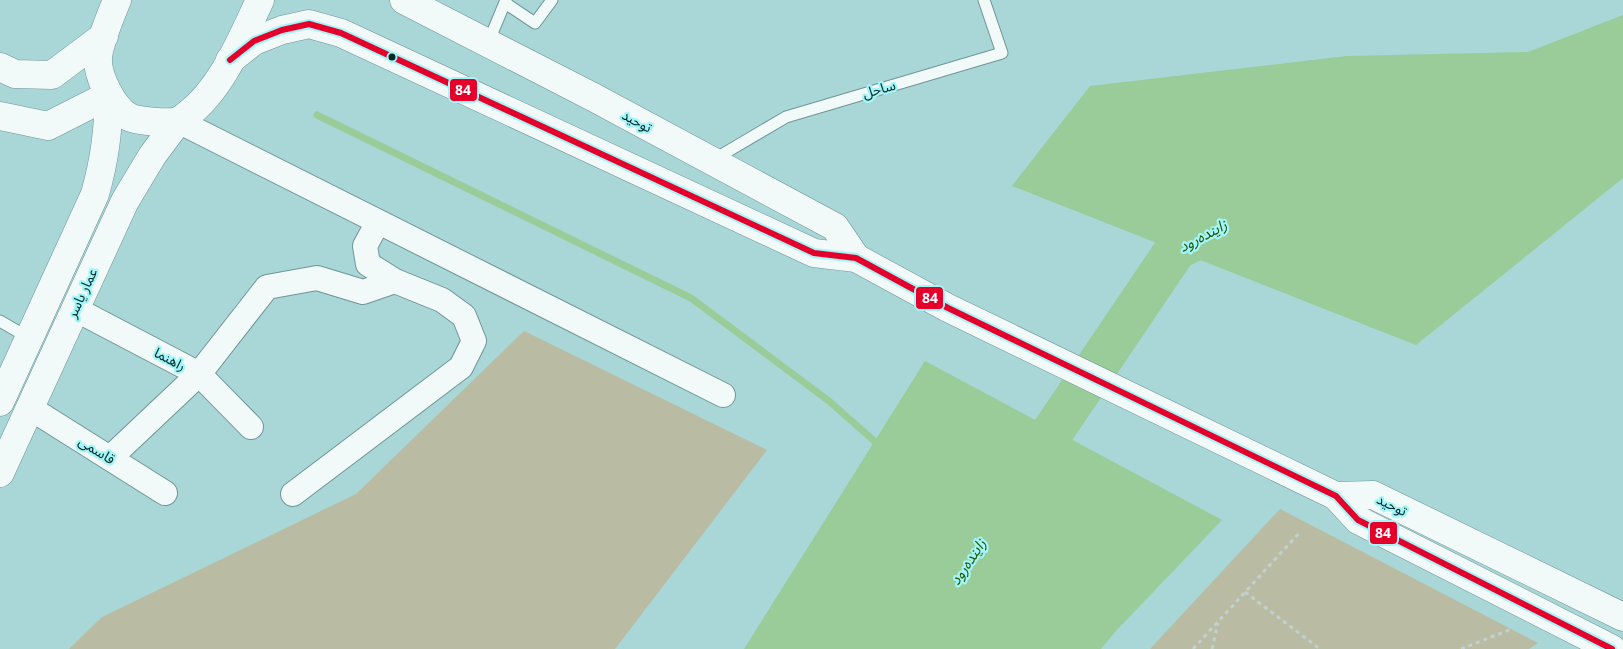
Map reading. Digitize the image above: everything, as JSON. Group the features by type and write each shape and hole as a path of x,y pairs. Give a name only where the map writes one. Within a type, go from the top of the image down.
{"main road":[{"path":"117,0 98,59 103,84 112,101 129,116 154,122 178,121"},
{"name":"عمار یاسر","path":"0,473 125,201 152,156 178,121 195,109 212,90 230,60 260,0"},
{"name":"توحید","path":"404,0 593,97 835,227 856,258"},
{"name":"توحید","path":"230,60 254,41 282,30 309,24 341,34 814,253 856,258 948,308 1336,496 1358,520 1547,616 1580,642 1612,649"},
{"path":"0,67 16,74 52,75 104,36"},
{"path":"0,116 48,126 109,95"},
{"path":"0,402 95,194 103,166 107,139 109,95"},
{"name":"توحید","path":"1336,496 1373,495 1623,616"}],"street":[{"path":"178,121 723,395"},
{"path":"293,494 461,367 474,341 464,316 442,300 395,281 368,264 364,246 378,222"},
{"path":"110,458 199,374 267,287 317,278 363,292 395,281"},
{"name":"راهنما","path":"75,309 199,374 251,428"},
{"name":"قاسمی","path":"30,408 164,493"}],"lane":[{"path":"488,43 505,2 535,23 552,0"},
{"name":"ساحل","path":"712,161 786,116 1002,53 984,0"},
{"path":"0,322 29,338"}],"path":[{"path":"1193,649 1300,531"},
{"path":"1245,592 1320,649"},
{"path":"1461,649 1547,616"},
{"path":"1212,649 1218,621"}],"shaded area":[{"path":"524,331 767,450 615,649 69,649 102,617 356,494"},
{"path":"1280,509 1538,643 1529,649 1150,649"}],"water":[{"path":"1623,15 1623,178 1416,345 1012,186 1090,86 1347,56 1528,52"},
{"path":"925,361 1222,520 1101,649 744,649"}],"waterway":[{"path":"317,115 691,298 829,401 881,447"},
{"name":"زاینده‌رود","path":"1022,477 1176,249 1226,224"}],"transit line":[{"name":"84","path":"230,60 254,41 282,30 309,24 341,33 814,253 856,258 948,308 1336,496 1358,520 1612,649"}]}
